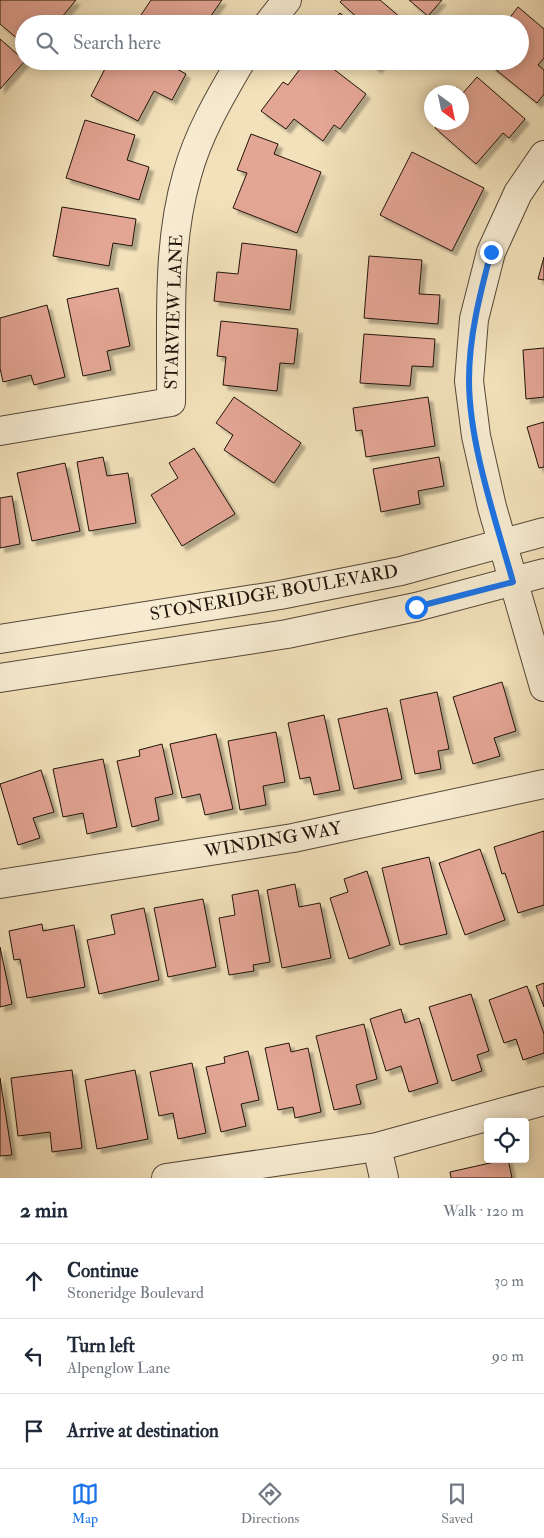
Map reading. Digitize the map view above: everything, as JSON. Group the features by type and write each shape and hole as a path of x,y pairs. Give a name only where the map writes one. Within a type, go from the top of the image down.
{"street":[{"path":"275,15 287,0"},
{"name":"STARVIEW LANE","path":"0,431 171,402 174,242 187,174 213,110 236,70"},
{"path":"544,155 518,193 491,252 474,318 469,381 476,436 508,563 544,687"},
{"name":"STONERIDGE BOULEVARD","path":"0,678 287,634 416,607 508,563 544,532"},
{"name":"STONERIDGE BOULEVARD","path":"0,639 289,593 400,571 508,563 544,573"},
{"name":"WINDING WAY","path":"0,884 293,838 544,784"},
{"path":"166,1178 377,1147 544,1101"},
{"path":"377,1147 384,1178"}],"building":[{"path":"0,0 76,0 64,15 15,15 15,36 0,24"},
{"path":"151,0 222,0 212,15 141,15"},
{"path":"342,0 380,0 398,15 355,15 340,2"},
{"path":"409,0 442,0 427,15"},
{"path":"518,7 527,15 512,15"},
{"path":"529,16 544,29 544,58 538,65 544,70 544,94 537,103 496,70 529,70"},
{"path":"0,39 15,52 15,70 17,70 0,89"},
{"path":"104,70 179,70 186,74 172,100 154,91 138,121 91,96"},
{"path":"299,70 335,70 366,94 340,129 334,125 323,141 294,119 286,129 261,111 283,82 288,85"},
{"path":"477,77 525,119 509,138 503,133 476,164 437,130 469,130 469,86"},
{"path":"85,120 135,135 127,160 149,167 139,200 66,178"},
{"path":"251,134 278,144 274,154 321,172 297,233 233,208 247,173 237,170"},
{"path":"412,152 484,188 452,251 380,215"},
{"path":"62,207 136,219 132,246 113,243 109,266 53,256"},
{"path":"242,243 297,250 290,310 214,301 217,272 238,274"},
{"path":"369,256 422,260 419,294 440,295 438,324 364,318"},
{"path":"544,257 544,280 538,279"},
{"path":"118,288 130,346 107,351 111,370 83,376 67,299"},
{"path":"47,305 65,377 34,385 31,375 3,382 0,368 0,318"},
{"path":"221,321 298,329 294,364 280,363 277,391 223,385 226,357 217,356"},
{"path":"364,334 435,339 433,367 412,366 410,386 360,383"},
{"path":"544,348 544,397 526,399 523,350"},
{"path":"234,397 301,443 274,483 224,450 233,435 216,423"},
{"path":"428,397 435,446 366,457 362,430 356,431 353,408"},
{"path":"544,422 544,467 539,468 527,427"},
{"path":"194,448 235,514 182,546 151,495 178,478 169,463"},
{"path":"103,457 107,476 128,473 136,523 89,531 77,462"},
{"path":"439,457 444,486 418,491 420,504 381,512 373,469"},
{"path":"65,463 80,531 32,541 17,473"},
{"path":"12,496 20,544 0,548 0,498"},
{"path":"502,682 516,731 494,738 500,756 473,764 453,697"},
{"path":"437,692 449,749 438,751 441,769 415,774 400,700"},
{"path":"387,708 402,779 354,789 338,719"},
{"path":"324,715 340,790 314,795 310,777 300,779 288,723"},
{"path":"276,732 285,782 263,786 266,805 240,810 228,741"},
{"path":"216,734 233,809 205,815 200,794 182,798 170,744"},
{"path":"162,744 173,794 155,798 159,820 132,827 117,761 140,756 139,750"},
{"path":"103,759 117,827 87,834 83,813 63,817 53,769"},
{"path":"41,770 54,812 33,818 40,838 18,845 0,784"},
{"path":"544,831 544,905 518,913 505,873 502,874 494,847"},
{"path":"480,849 505,920 465,935 439,863"},
{"path":"429,857 447,934 400,945 382,868"},
{"path":"367,871 390,945 349,959 330,898 348,892 344,879"},
{"path":"295,884 299,907 320,903 331,958 282,968 267,890"},
{"path":"258,890 270,962 253,965 254,971 229,975 219,918 235,915 232,895"},
{"path":"203,899 216,967 168,977 154,908"},
{"path":"144,908 159,980 99,994 87,940 115,934 111,915"},
{"path":"42,924 43,931 74,925 85,987 27,998 20,959 14,960 9,931"},
{"path":"0,947 12,1004 0,1007"},
{"path":"544,983 544,1007 536,986"},
{"path":"527,986 544,1034 544,1053 523,1060 516,1039 504,1043 489,1000"},
{"path":"471,994 489,1051 477,1055 482,1071 452,1081 429,1007"},
{"path":"401,1009 405,1023 419,1018 438,1083 409,1092 401,1066 386,1071 370,1019"},
{"path":"364,1024 377,1079 356,1085 361,1104 334,1110 316,1036"},
{"path":"289,1043 291,1052 308,1048 321,1112 295,1118 293,1107 278,1110 265,1048"},
{"path":"248,1051 259,1100 241,1104 246,1126 221,1132 206,1067 225,1063 224,1057"},
{"path":"192,1063 206,1133 178,1139 173,1113 159,1116 150,1072"},
{"path":"72,1070 82,1148 52,1152 50,1132 18,1136 11,1078"},
{"path":"135,1070 148,1139 97,1149 85,1080"},
{"path":"0,1078 12,1155 0,1156"},
{"path":"490,1163 509,1163 512,1178 451,1178 450,1172"}],"route":[{"path":"416,607 513,582 492,507 476,436 469,381 474,318 491,252"}]}
